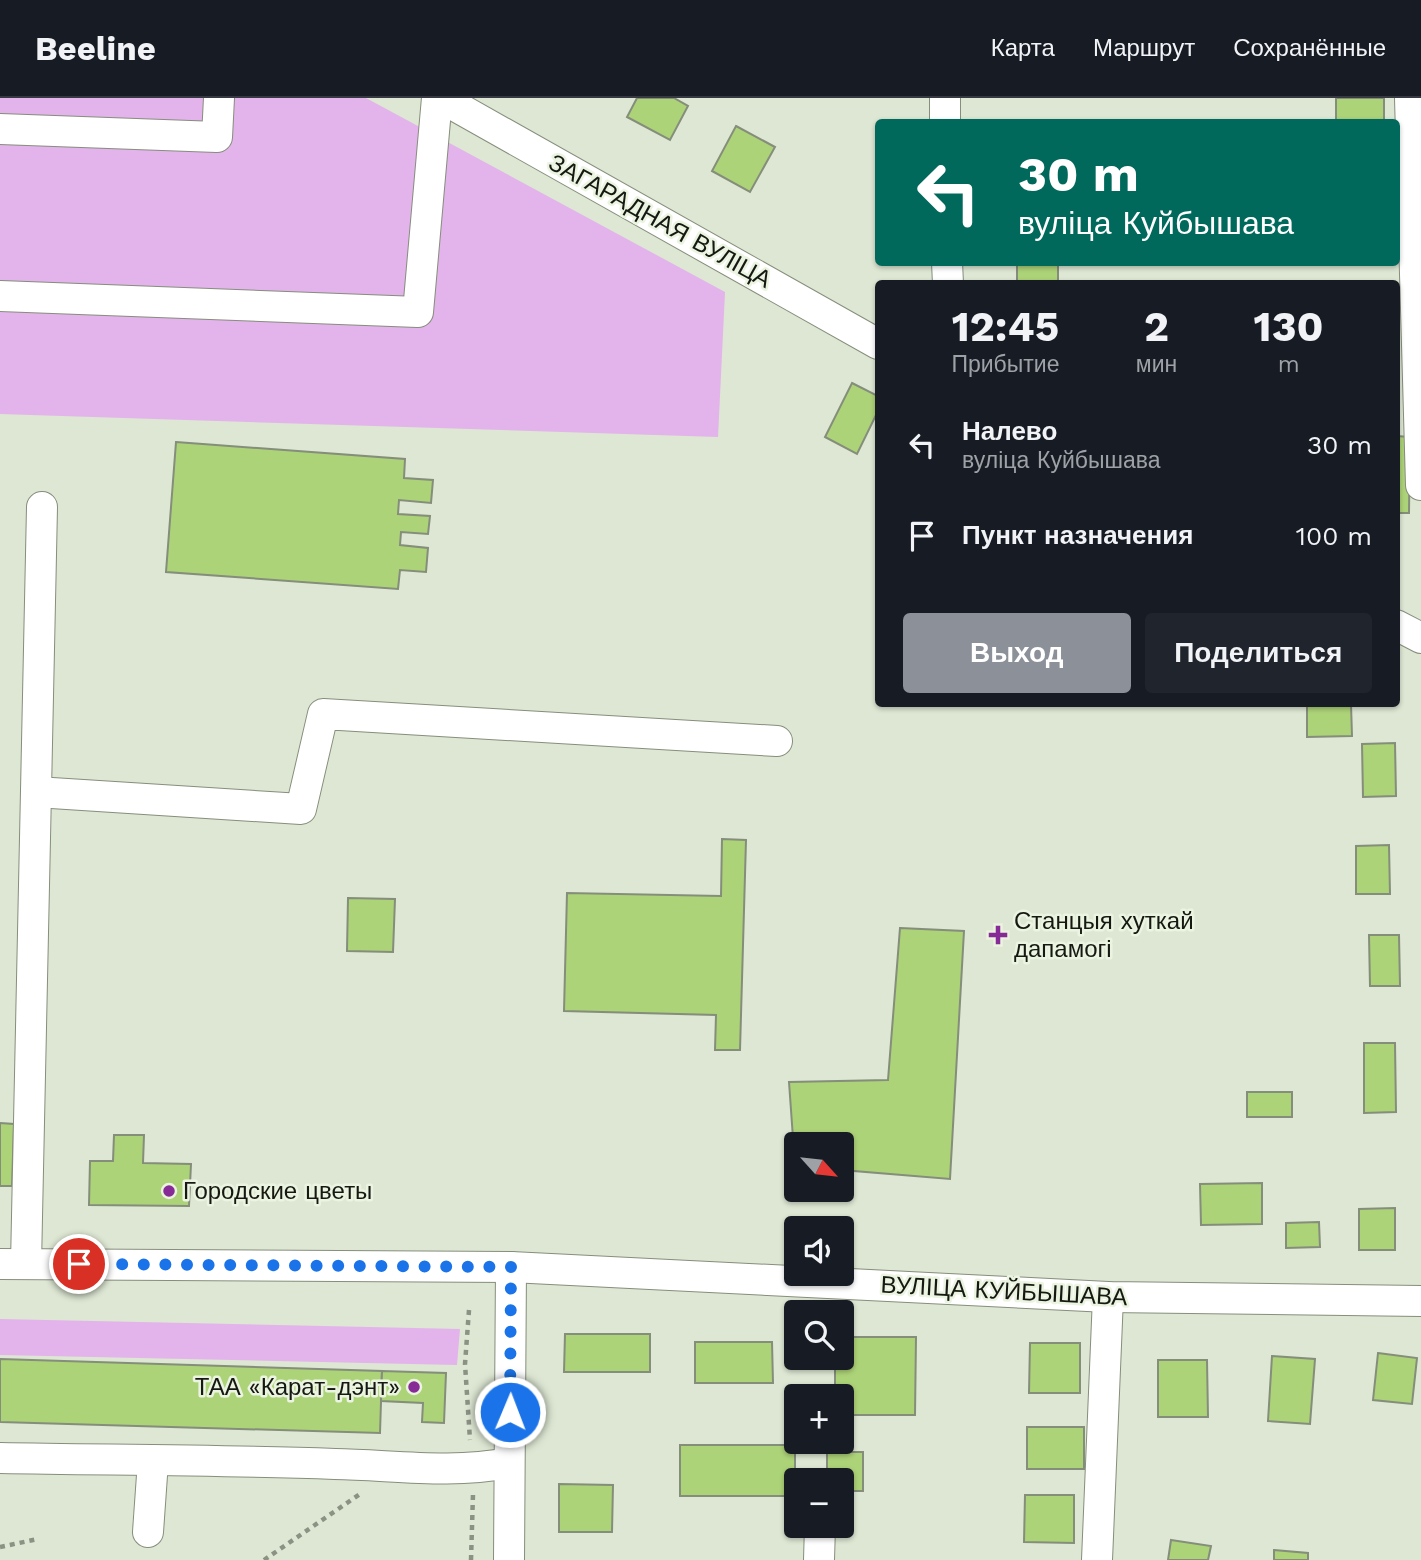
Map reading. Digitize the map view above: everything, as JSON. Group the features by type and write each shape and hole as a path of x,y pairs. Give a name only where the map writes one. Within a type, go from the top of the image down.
{"street":[{"path":"0,129 217,138 219,98"},
{"path":"0,296 418,312 439,98"},
{"name":"ЗАГАРАДНАЯ ВУЛІЦА","path":"439,98 875,342"},
{"path":"945,98 945,119"},
{"path":"1410,98 1416,163 1421,485"},
{"path":"13,1264 36,792 43,507"},
{"path":"1400,627 1421,638"},
{"path":"36,792 301,809 323,714 777,741"},
{"name":"ВУЛІЦА КУЙБЫШАВА","path":"13,1264 511,1267 1108,1297 1421,1301"},
{"path":"509,1560 511,1267"},
{"path":"1097,1560 1108,1297"},
{"path":"0,1458 481,1469 509,1464"},
{"path":"148,1532 153,1461"},
{"path":"819,1560 820,1538"}],"path":[{"path":"469,1310 465,1364 472,1468 471,1560"},
{"path":"264,1560 399,1468"},
{"path":"0,1547 38,1539"}],"shaded area":[{"path":"0,98 366,98 725,292 718,437 0,414"},
{"path":"0,1319 460,1329 457,1365 0,1355"}],"building":[{"path":"637,98 674,98 688,106 670,140 627,117"},
{"path":"1336,98 1384,98 1384,119 1336,119"},
{"path":"736,126 775,147 750,192 712,171"},
{"path":"1017,266 1058,266 1058,280 1017,280"},
{"path":"852,383 875,394 875,417 857,454 825,437"},
{"path":"1400,436 1410,437 1409,513 1400,513"},
{"path":"176,442 405,459 404,478 433,480 431,503 399,500 398,514 430,516 428,534 401,532 400,545 428,548 426,572 400,570 398,589 166,572"},
{"path":"1307,707 1351,707 1352,736 1307,737"},
{"path":"1395,743 1396,796 1363,797 1362,744"},
{"path":"722,839 746,840 740,1050 715,1050 716,1015 564,1011 567,893 721,896"},
{"path":"1389,845 1390,894 1356,894 1356,846"},
{"path":"348,898 395,899 393,952 347,951"},
{"path":"900,928 964,931 950,1179 854,1171 854,1132 793,1132 789,1082 888,1080"},
{"path":"1369,935 1399,935 1400,986 1370,986"},
{"path":"1364,1043 1395,1043 1396,1112 1364,1113"},
{"path":"1247,1092 1292,1092 1292,1117 1247,1117"},
{"path":"0,1123 14,1124 12,1186 0,1186"},
{"path":"114,1135 144,1135 143,1163 191,1164 189,1206 89,1205 90,1161 113,1161"},
{"path":"1262,1183 1262,1224 1201,1225 1200,1184"},
{"path":"1395,1208 1395,1250 1359,1250 1359,1209"},
{"path":"1319,1222 1320,1247 1286,1248 1286,1223"},
{"path":"565,1334 650,1334 650,1372 564,1372"},
{"path":"854,1337 916,1337 915,1415 854,1415 854,1384 835,1384 835,1370 854,1370"},
{"path":"695,1342 772,1342 773,1383 695,1383"},
{"path":"1030,1343 1080,1343 1080,1393 1029,1393"},
{"path":"1378,1353 1417,1358 1412,1404 1373,1400"},
{"path":"1272,1356 1315,1359 1310,1424 1268,1421"},
{"path":"0,1359 382,1371 380,1433 0,1422"},
{"path":"1158,1360 1207,1360 1208,1417 1158,1417"},
{"name":"ТАА «Карат-дэнт»","path":"382,1371 446,1373 444,1423 422,1422 423,1403 381,1401"},
{"path":"1027,1427 1084,1427 1084,1469 1027,1469"},
{"path":"680,1445 784,1445 784,1454 795,1454 795,1468 784,1468 784,1496 680,1496"},
{"path":"863,1452 863,1491 854,1491 854,1468 827,1468 827,1454"},
{"path":"559,1484 613,1485 612,1532 559,1532"},
{"path":"1025,1495 1074,1495 1074,1543 1024,1542"},
{"path":"1171,1540 1211,1546 1208,1560 1168,1560"},
{"path":"1274,1550 1308,1553 1308,1560 1274,1560"}],"place":[{"name":"Станцыя хуткай дапамогі","path":"998,935"},
{"name":"Городские цветы","path":"169,1191"},
{"name":"ТАА «Карат-дэнт»","path":"414,1387"}],"route":[{"path":"79,1264 511,1267 510,1412"}]}
